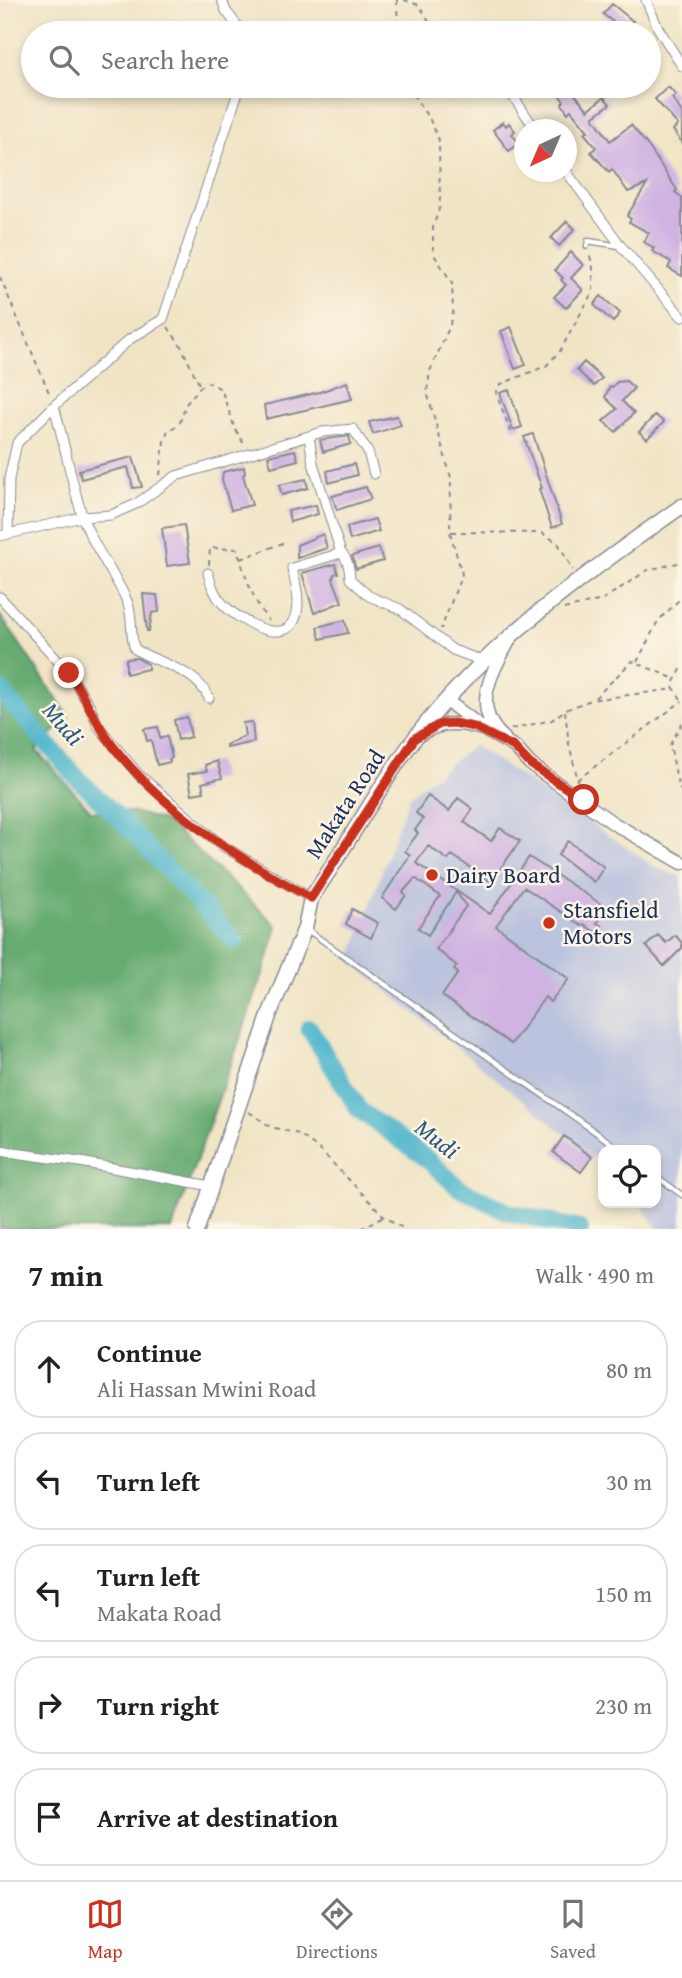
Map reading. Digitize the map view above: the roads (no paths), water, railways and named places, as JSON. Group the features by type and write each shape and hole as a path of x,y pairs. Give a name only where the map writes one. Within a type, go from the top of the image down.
{"main road":[{"name":"Makata Road","path":"197,1229 271,1013 306,928 311,898 415,738 483,662 511,637 579,580 681,509"},
{"path":"493,732 485,696 489,679 511,637"},
{"path":"447,701 514,747 530,764 613,823 682,863"},
{"path":"415,738 440,724 454,723 493,732"}],"street":[{"path":"222,0 226,12 233,21"},
{"path":"646,0 655,21"},
{"path":"661,33 682,66"},
{"path":"236,98 163,319 130,339 54,406 17,443 9,479 4,534 124,510 176,476 322,432 352,429 368,452 374,474"},
{"path":"514,98 528,119"},
{"path":"574,182 621,246 682,317"},
{"path":"54,406 82,517 128,603 135,649 189,675 200,684 209,698"},
{"path":"309,436 313,463 341,553 345,555 350,579 369,596 400,609 453,650 483,662"},
{"path":"208,573 213,590 222,604 246,621 266,631 278,633 297,615 297,595 292,568 341,553"},
{"path":"0,597 69,673 90,706 98,726 139,775 221,845 311,898"},
{"path":"0,1151 80,1162 211,1186"}],"lane":[{"path":"587,246 588,241 621,246"},
{"path":"306,928 614,1145"},
{"path":"661,1180 682,1195"}],"waterway":[{"name":"Mudi","path":"0,690 77,778 121,820 235,941"},
{"name":"Mudi","path":"309,1028 359,1110 427,1159 459,1188 508,1212 580,1229"}],"place":[{"name":"Dairy Board","path":"432,875"},
{"name":"Stansfield Motors","path":"549,923"}]}
